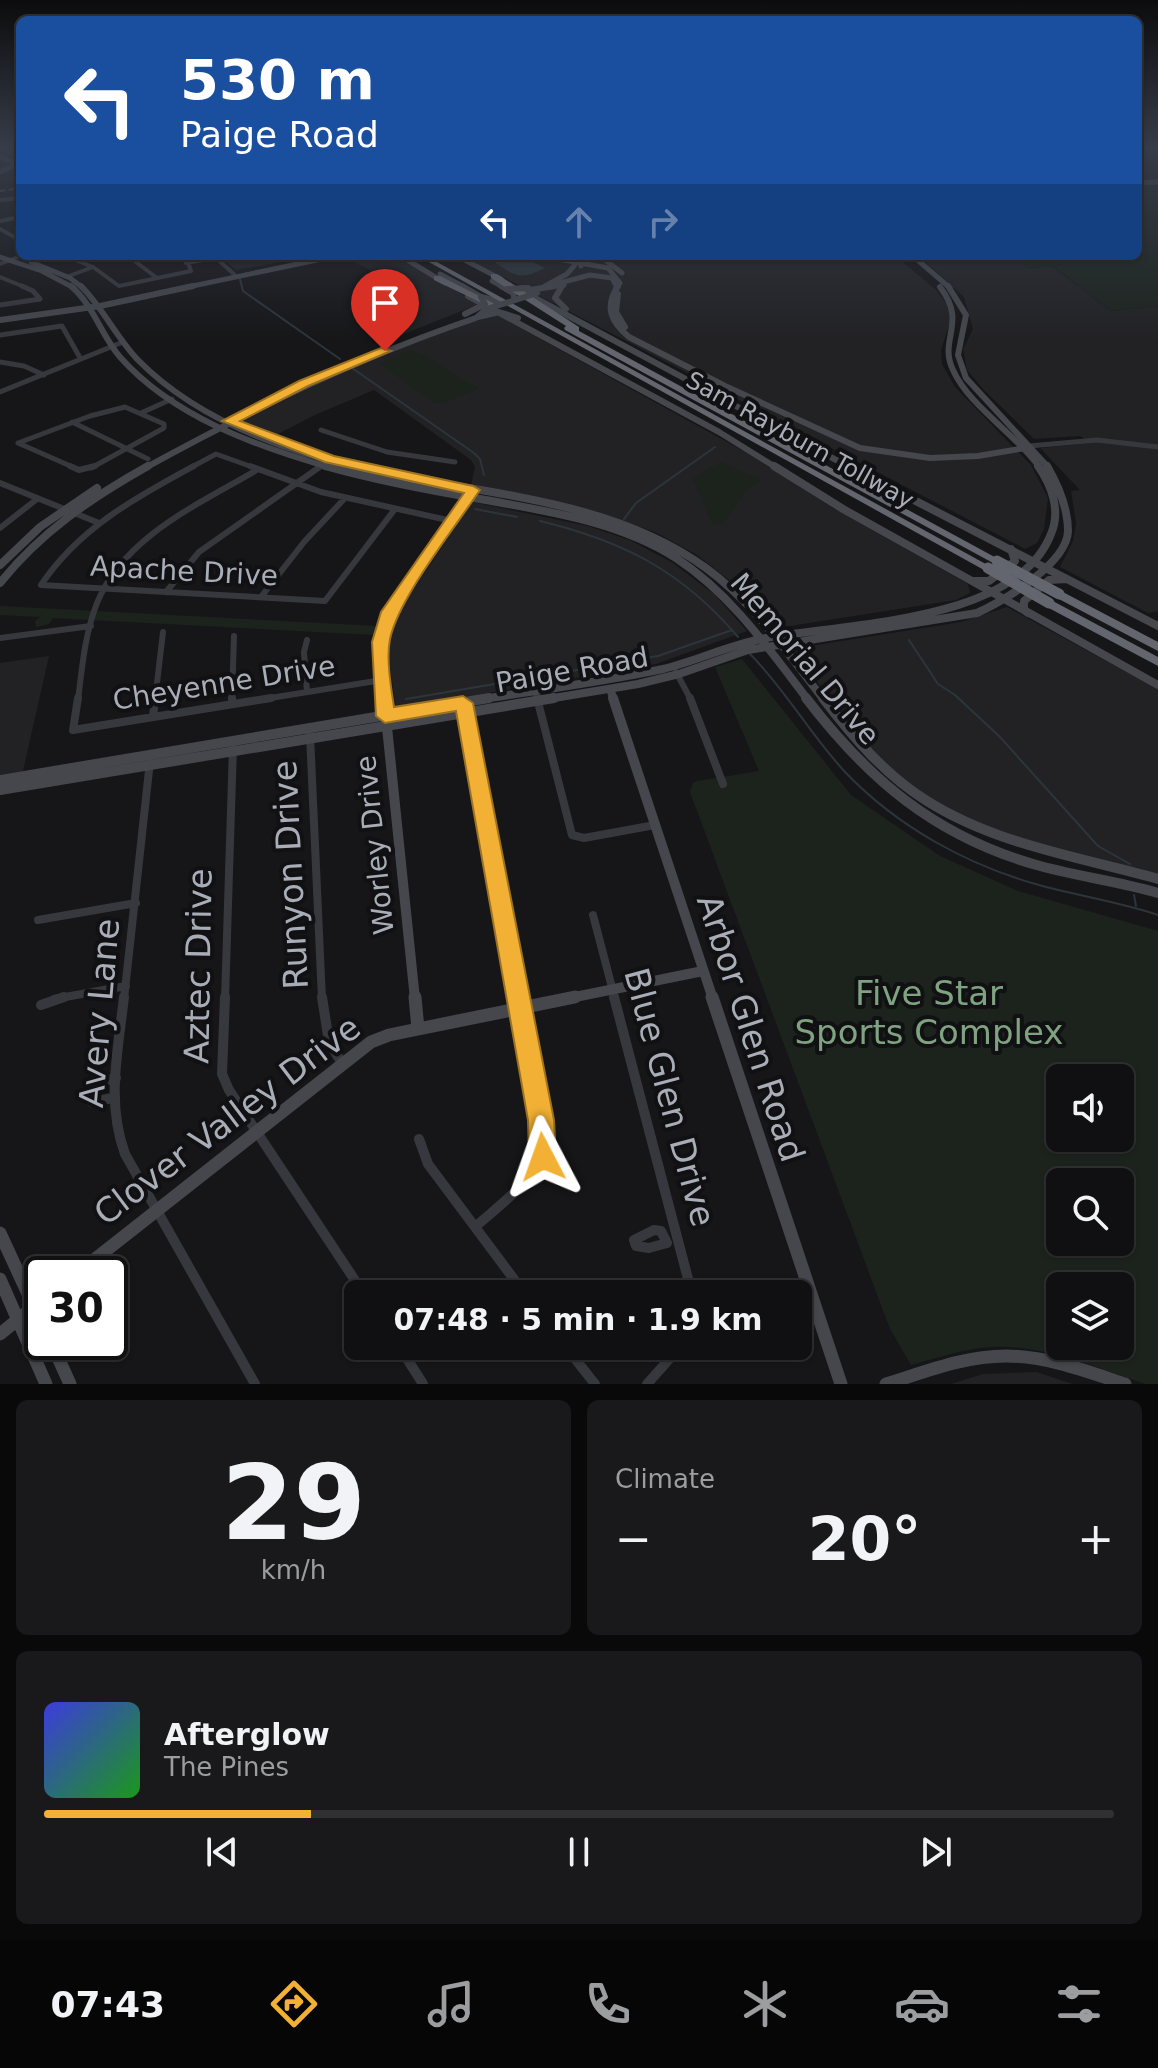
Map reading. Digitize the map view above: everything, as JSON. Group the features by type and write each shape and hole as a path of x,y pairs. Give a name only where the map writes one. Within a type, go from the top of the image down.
{"highway":[{"name":"Sam Rayburn Tollway","path":"428,260 822,477 1054,598 1158,647"},
{"name":"Sam Rayburn Tollway","path":"442,260 916,516 993,564"},
{"path":"437,278 560,333"},
{"path":"496,280 598,345"},
{"path":"576,351 770,455 822,477"},
{"path":"704,390 916,516"},
{"name":"Sam Rayburn Tollway","path":"1054,598 1094,627 1158,662"},
{"path":"1094,627 1158,669"}],"main road":[{"name":"Memorial Drive","path":"0,257 65,282 84,297 110,345 157,389 221,422 322,465 536,508 598,515 629,526 722,577 741,595 873,758 926,802 959,821 1029,848 1158,879"},
{"name":"Memorial Drive","path":"30,260 69,276 82,285 123,342 169,385 221,422 330,459 470,494"},
{"path":"0,320 88,306 301,260"},
{"path":"235,275 315,260"},
{"path":"408,260 617,379 672,406"},
{"path":"414,260 481,297 504,303 531,291 585,276 602,275 615,280 616,286"},
{"path":"456,260 880,483 1035,560 1050,564 1077,583"},
{"path":"464,260 496,280 514,297"},
{"path":"556,260 601,265 624,276"},
{"path":"578,260 567,283 556,292 556,301 590,329"},
{"path":"543,288 578,260"},
{"path":"607,260 624,276 625,282 615,306 618,317 630,332 738,388 841,436 880,448 929,455 1024,446"},
{"path":"910,260 945,292 954,308 955,327 948,348 951,370 970,394 1045,462 1060,488 1068,534 1050,564"},
{"path":"917,260 952,292 964,310 966,327 957,349 959,363 966,378 1024,446 1043,474 1061,520 1061,531 1068,534"},
{"path":"601,265 619,277 620,283 609,302 609,313 616,326 629,337 749,399 837,439 879,452 922,459 960,458 1024,446"},
{"path":"464,314 504,303 560,277"},
{"path":"507,289 531,291"},
{"path":"0,565 31,534 148,459 301,382 485,304 481,297"},
{"path":"504,303 507,311 547,335 1028,614 1158,685"},
{"path":"475,318 484,310"},
{"path":"406,340 499,312 518,318"},
{"path":"157,389 169,385"},
{"path":"0,583 29,548 66,512 221,422"},
{"name":"Worley Drive","path":"418,1029 382,680 381,642 390,612 470,494"},
{"path":"1011,548 1030,552 1045,549 1054,528 1056,510"},
{"path":"967,579 984,582 992,579 1015,561 1011,548"},
{"name":"Paige Road","path":"882,624 973,602 992,593 1045,549"},
{"name":"Memorial Drive","path":"684,558 747,618 861,764 918,810 953,832 993,851 1036,865 1118,881 1158,893"},
{"name":"Paige Road","path":"537,696 610,689 765,643 882,624 962,617 1005,600 1050,564"},
{"path":"1028,614 1024,610 1024,601 1049,580 1065,578 1158,626"},
{"path":"967,579 976,591 973,602"},
{"name":"Paige Road","path":"0,790 13,783 676,671"},
{"name":"Arbor Glen Road","path":"610,689 841,1384"},
{"path":"861,764 873,758"},
{"name":"Paige Road","path":"0,780 13,783"},
{"path":"1115,867 1118,881"},
{"name":"Clover Valley Drive","path":"99,1256 342,1063 376,1040 703,971"},
{"path":"0,1233 24,1278"},
{"path":"0,1279 46,1384"},
{"path":"0,1334 24,1315"},
{"path":"886,1384 962,1361 1009,1356 1047,1361 1125,1384"},
{"path":"59,1360 70,1384"}],"street":[{"path":"0,264 16,258"},
{"path":"75,260 93,267 119,286 191,271 186,263 200,260"},
{"path":"133,260 157,278"},
{"path":"218,260 235,275"},
{"path":"69,276 93,267"},
{"path":"0,277 33,291 40,299 0,305"},
{"path":"0,335 62,326 79,356"},
{"path":"0,392 44,375 79,356 123,342"},
{"path":"0,362 24,366 44,375"},
{"path":"141,413 172,399"},
{"path":"129,407 141,413 164,427 83,471 18,442 72,422 129,407"},
{"path":"72,422 148,459"},
{"path":"321,430 337,438 385,451 444,463 455,462"},
{"path":"1024,446 1097,440 1158,447"},
{"path":"0,483 99,523 216,454 298,485 452,521"},
{"path":"166,592 173,578 194,555 298,485 330,459"},
{"path":"0,638 91,626 104,589 122,563 154,534 255,471"},
{"path":"261,597 304,542 345,498"},
{"path":"0,528 37,499"},
{"name":"Apache Drive","path":"99,523 65,552 41,585 325,601 395,509"},
{"name":"Cheyenne Drive","path":"91,626 73,730 382,680"},
{"path":"153,717 163,632"},
{"path":"232,704 234,636"},
{"path":"307,640 304,652 307,692"},
{"path":"676,671 723,784"},
{"path":"537,696 572,835 584,838 655,825"},
{"path":"464,708 541,1120 543,1157 525,1180 475,1227"},
{"name":"Runyon Drive","path":"310,734 323,1013 329,1042 342,1063"},
{"name":"Aztec Drive","path":"233,746 220,1063 224,1081 355,1280"},
{"name":"Avery Lane","path":"150,760 113,1098 120,1143 255,1384"},
{"path":"38,920 136,903"},
{"name":"Blue Glen Drive","path":"593,915 614,989 672,1241 687,1280"},
{"path":"41,1005 54,999 126,986"},
{"path":"113,1098 91,1102 84,1094 93,1083 116,1078"},
{"path":"419,1139 428,1164 515,1280"},
{"path":"408,1360 423,1384"},
{"path":"576,1360 595,1384"},
{"path":"647,1384 668,1360"}],"shaded area":[{"path":"224,260 291,260 236,270"},
{"path":"351,260 403,260 479,304 394,338 384,330 364,326 404,312 389,301 399,297 367,274 372,271"},
{"path":"471,260 901,260 937,291 949,307 950,323 941,350 942,364 955,387 1031,465 1048,498 1044,529 1037,543 1025,549"},
{"path":"490,260 529,260 545,268 525,275 509,271"},
{"path":"923,260 1019,260 1029,268 1052,266 1111,311 1158,306 1158,611 1148,613 1060,567 1073,541 1076,523 1071,491 1080,490 1040,448 1091,443 1080,436 1034,439 984,390 967,370 963,349 973,329 964,297"},
{"path":"497,315 747,453 835,509 968,584 970,593 956,600 777,628 738,587 697,555 655,532 599,513 471,485 475,467 471,460 374,390 274,436 236,421 296,390 448,329"},
{"path":"472,502 588,526 632,541 673,563 715,595 747,631 656,664 396,709 387,644 397,614"},
{"path":"1007,607 1158,689 1158,874 1026,843 968,822 898,776 869,747 791,649 961,622"},
{"path":"49,656 23,771 0,775 0,663"},
{"path":"1036,1372 1073,1384 951,1384 983,1374"}],"green space":[{"path":"1142,213 1158,213 1158,306 1111,311 1053,266 1029,268 1019,260 1142,260"},
{"path":"410,350 422,354 479,389 444,403 432,402 380,364"},
{"path":"721,462 763,480 748,489 724,524 713,525 692,478"},
{"path":"0,606 377,626 374,635 53,618 49,624 36,627 35,621 40,617 0,615"},
{"name":"Five Star Sports Complex","path":"742,659 851,795 940,856 1018,891 1158,931 1158,1384 1146,1384 1075,1360 1134,1360 1134,1272 1046,1272 1046,1352 990,1347 911,1365 890,1329 690,792 693,783 698,781 759,771 715,667"}],"waterway":[{"path":"240,279 243,291 340,359"},
{"path":"352,368 474,453 480,459 484,475"},
{"path":"624,519 636,503 715,447"},
{"path":"475,509 517,517"},
{"path":"540,521 598,538 649,562 695,594 732,630"},
{"path":"614,663 658,656 732,630"},
{"path":"732,630 738,637"},
{"path":"909,640 938,684 955,695 999,736 1098,846 1130,864"},
{"path":"750,654 846,773 911,827 960,855 1012,877 1158,915"},
{"path":"406,699 589,668"},
{"path":"1134,895 1136,906"}],"route":[{"path":"385,351 304,384 229,421 261,436 330,459 397,476 473,490 390,612 381,642 383,698 385,716 463,703 541,1120 543,1157"}]}
